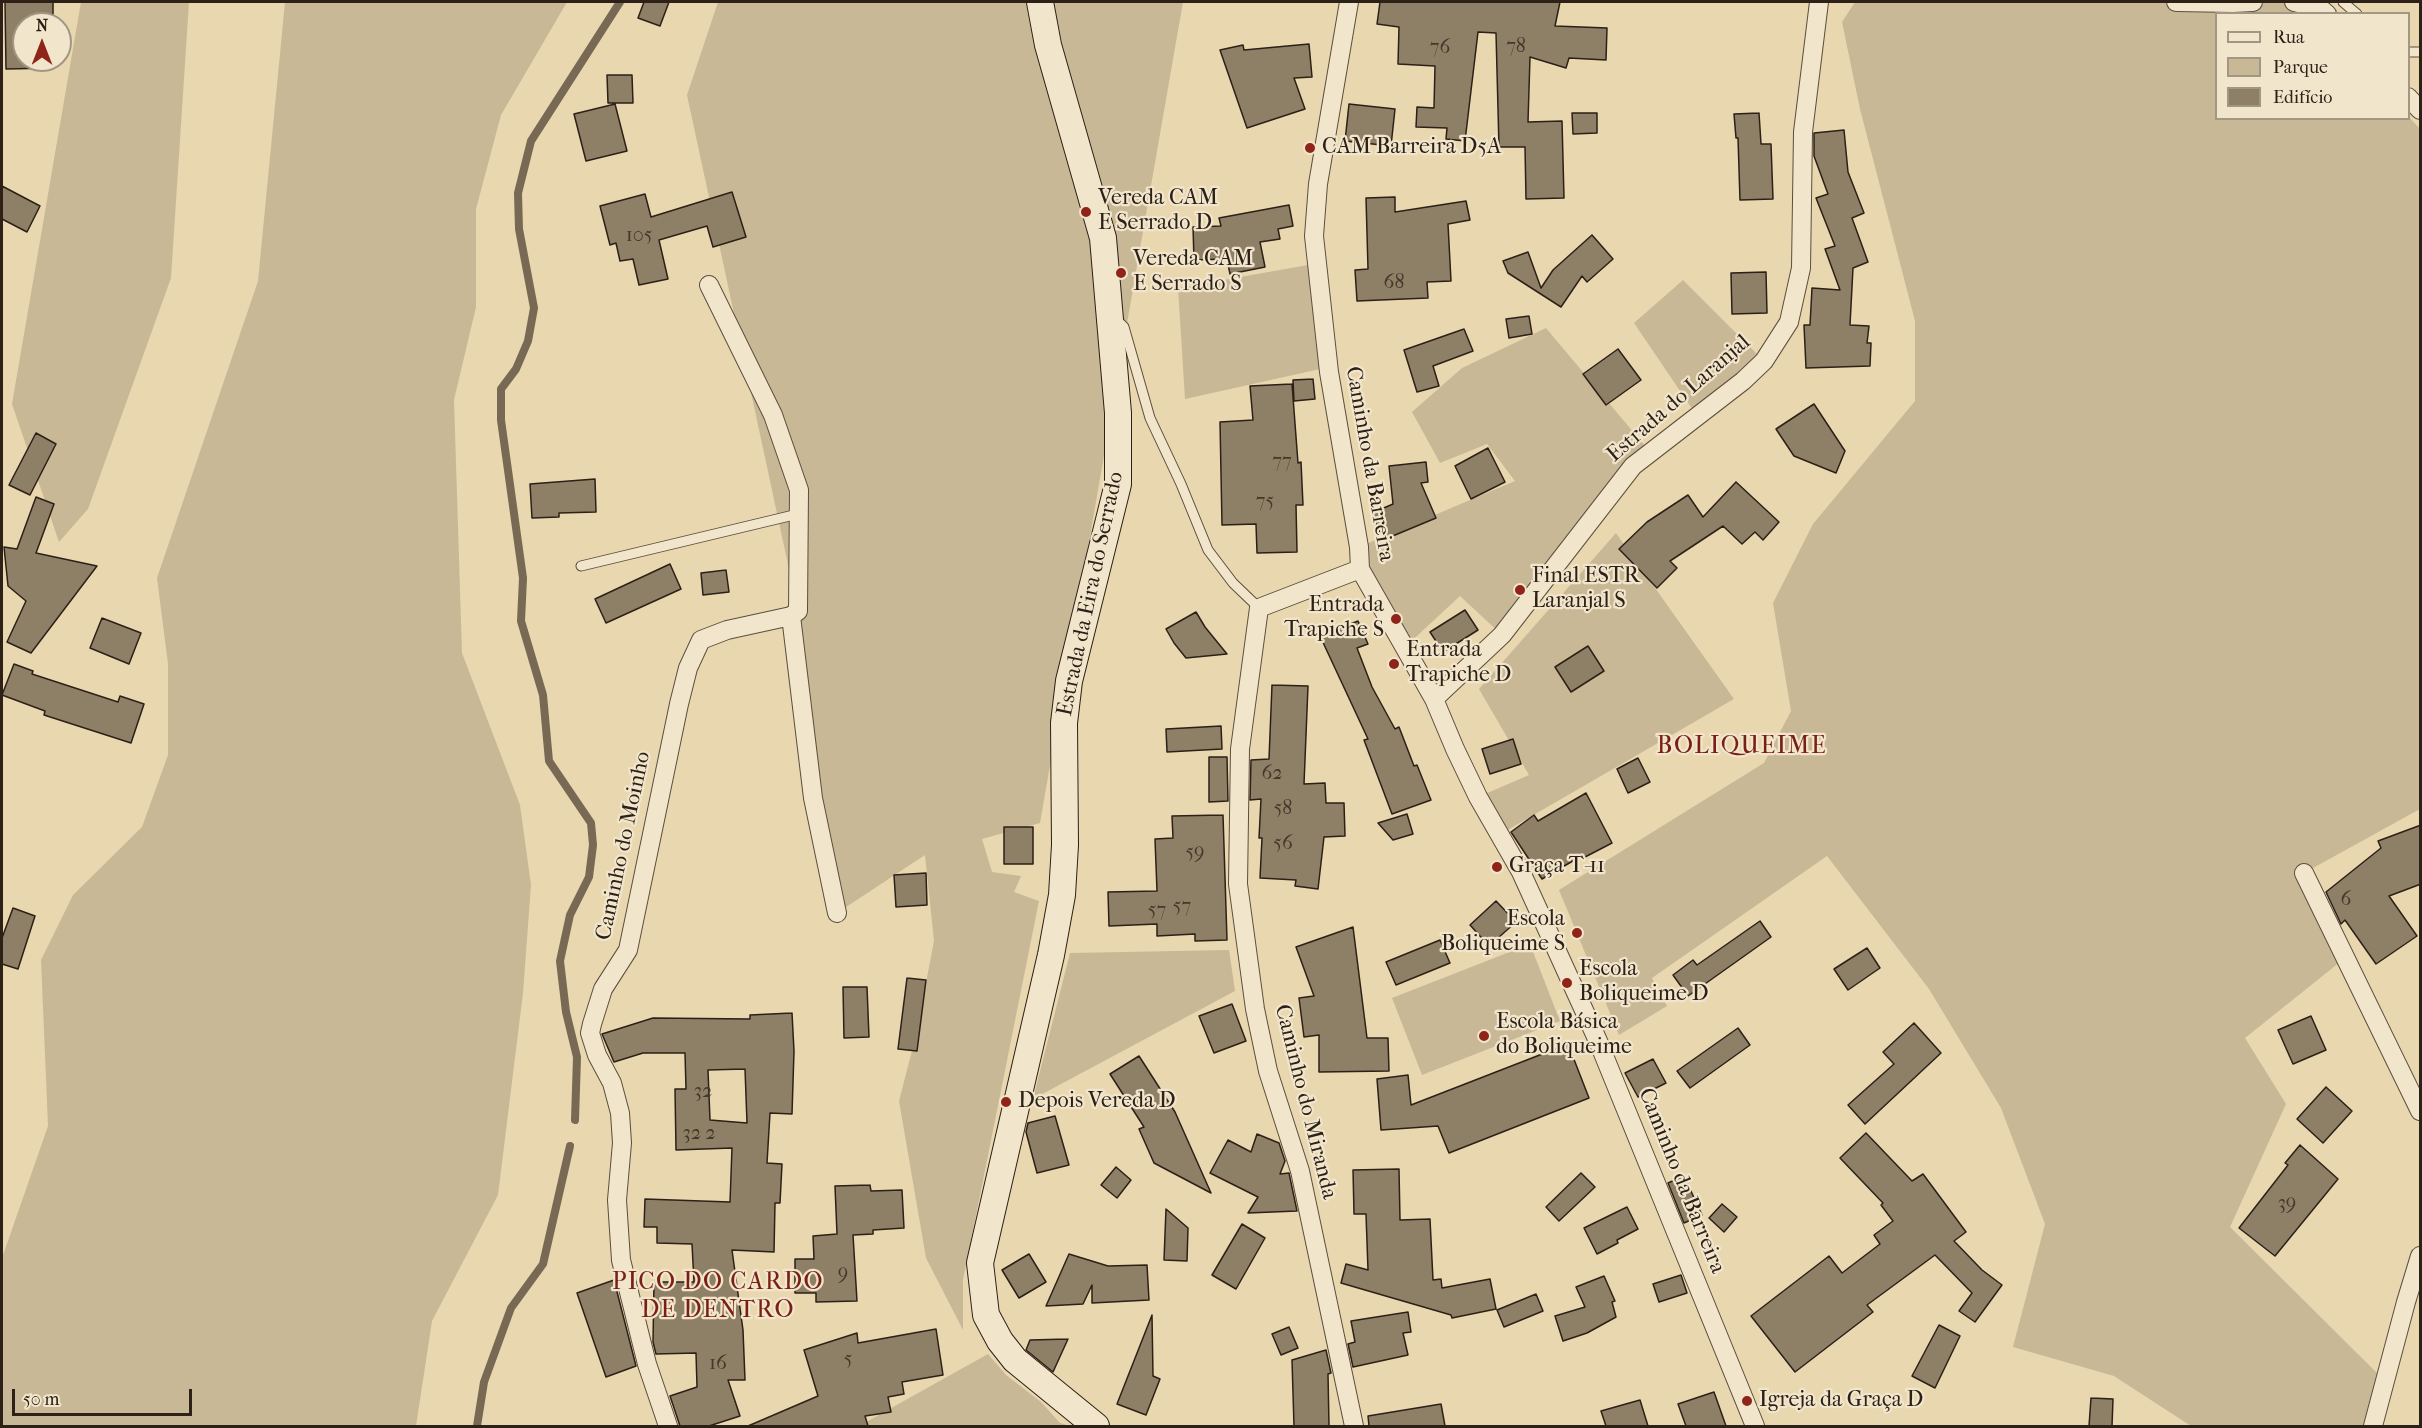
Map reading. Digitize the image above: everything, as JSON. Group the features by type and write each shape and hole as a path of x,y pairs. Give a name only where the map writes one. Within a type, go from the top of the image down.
{"main road":[{"name":"Estrada da Eira do Serrado","path":"1040,2 1048,45 1103,238 1118,413 1118,484 1069,681 1064,723 1066,835 1062,895 1051,955 980,1263 986,1315 999,1341 1015,1360 1096,1426"}],"street":[{"name":"Caminho da Barreira","path":"1349,2 1318,184 1314,236 1329,372 1359,547 1360,569 1434,699 1478,797 1521,872 1598,1041 1755,1426"},
{"name":"Estrada do Laranjal","path":"1434,699 1502,635 1633,466 1743,381 1764,361 1789,322 1801,268 1803,132 1819,2"},
{"path":"2176,2 2253,2"},
{"path":"2294,2 2320,8 2325,12"},
{"path":"2410,98 2421,110"},
{"path":"709,285 773,415 799,490 798,611 790,616 813,798 837,913"},
{"path":"1259,608 1360,569"},
{"name":"Caminho do Miranda","path":"1259,608 1240,749 1238,884 1255,1009 1268,1071 1300,1171 1354,1426"},
{"name":"Caminho do Moinho","path":"668,1426 646,1364 621,1260 617,1200 622,1143 620,1113 612,1083 597,1055 590,1033 603,989 628,950 679,704 688,668 701,640 727,630 790,616"},
{"path":"2304,873 2421,1112"},
{"path":"2373,1426 2406,1302 2421,1256"}],"lane":[{"path":"2343,2 2355,12"},
{"path":"1109,312 1124,327 1150,418 1181,484 1208,550 1233,583 1259,608"},
{"path":"580,566 798,514"}],"green space":[{"path":"81,2 189,2 171,278 88,509 59,542 12,404 69,72 72,72 72,54"},
{"path":"285,2 567,2 501,115 476,209 476,307 454,400 462,653 520,805 531,885 523,993 498,1195 432,1321 416,1426 2,1426 2,1258 48,1126 41,960 73,895 142,827 168,755 168,664 157,578 258,281"},
{"path":"718,2 1183,2 1040,823 982,839 992,872 1021,876 1014,892 1039,901 963,1280 963,1330 926,1258 899,1101 916,1035 934,941 925,855 837,913 813,798 798,611 687,95"},
{"path":"1855,2 2294,2 2321,12 2215,12 2215,120 2410,120 2410,118 2420,129 2420,809 2304,873 2345,958 2245,1038 2286,1104 2230,1227 2385,1381 2373,1426 2191,1426 2114,1376 2013,1347 2045,1224 2001,1108 1929,989 1827,856 1652,978 1667,1006 1619,1035 1559,890 1764,763 1791,711 1773,603 1813,524 1915,401 1915,321 1860,109 1842,22"},
{"path":"1308,265 1320,369 1185,399 1178,288"},
{"path":"1683,280 1764,361 1697,416 1634,323"},
{"path":"1546,328 1650,452 1502,635 1460,596 1404,648 1359,547 1515,481 1487,444 1440,463 1412,412 1462,368"},
{"path":"1616,533 1734,699 1499,835 1478,797 1529,775 1479,689"},
{"path":"1530,944 1560,1021 1422,1075 1392,998"},
{"path":"1229,950 1235,991 1033,1099 1070,953"},
{"path":"988,1354 1006,1375 1041,1402 1060,1423 1070,1426 859,1426"}],"building":[{"path":"5,2 53,2 53,12 12,12 12,69 6,69"},
{"path":"644,2 669,2 660,26 638,18"},
{"path":"1380,2 1560,2 1555,26 1607,28 1606,60 1569,58 1566,68 1530,57 1528,122 1562,121 1564,198 1526,199 1525,147 1499,147 1496,33 1478,32 1465,141 1446,139 1447,128 1416,127 1417,107 1434,108 1435,66 1398,64 1399,27 1377,24"},
{"path":"1309,44 1312,77 1294,78 1305,109 1247,128 1220,50 1243,45 1244,50"},
{"path":"607,75 632,75 633,103 608,103"},
{"path":"615,104 627,151 586,161 574,114"},
{"path":"1349,104 1395,109 1391,146 1345,141"},
{"path":"1572,113 1597,113 1597,133 1573,134"},
{"path":"1759,113 1761,144 1771,144 1773,199 1740,200 1738,138 1736,138 1734,114"},
{"path":"1844,130 1848,172 1864,213 1852,218 1868,262 1853,268 1850,325 1869,326 1867,343 1871,343 1870,366 1806,368 1804,325 1810,325 1812,288 1840,290 1825,249 1835,246 1816,198 1828,194 1814,156 1814,133"},
{"path":"2,186 40,206 27,232 2,219"},
{"path":"732,192 746,237 713,247 707,226 659,240 668,279 639,285 633,259 620,261 616,243 610,245 600,206 645,194 651,217"},
{"path":"1395,197 1395,212 1466,201 1470,220 1448,224 1451,281 1427,282 1428,298 1357,301 1355,270 1368,269 1366,198"},
{"path":"1289,205 1293,226 1278,229 1280,239 1260,242 1265,267 1230,274 1227,259 1194,260 1193,227 1221,226 1219,218"},
{"path":"1592,235 1613,259 1587,282 1582,276 1561,307 1508,273 1503,261 1528,252 1541,288 1553,270"},
{"path":"1766,272 1767,313 1732,314 1731,273"},
{"path":"1529,316 1532,334 1509,338 1506,319"},
{"path":"1464,329 1473,351 1433,366 1439,386 1417,392 1404,350"},
{"path":"1618,349 1641,380 1606,405 1583,374"},
{"path":"1313,379 1315,399 1294,401 1293,380"},
{"path":"1292,384 1298,463 1301,462 1303,505 1296,505 1297,552 1257,553 1256,524 1222,525 1220,422 1253,420 1250,386"},
{"path":"1814,404 1845,451 1836,473 1794,456 1776,429"},
{"path":"36,433 56,444 30,495 9,485"},
{"path":"1488,448 1505,482 1471,499 1455,466"},
{"path":"1426,462 1428,482 1421,483 1436,518 1383,540 1372,513 1393,504 1389,466"},
{"path":"595,479 596,512 559,513 559,517 532,518 530,484"},
{"path":"1736,482 1779,522 1763,540 1755,532 1742,544 1723,526 1670,561 1677,568 1657,588 1619,549 1647,522 1688,495 1703,517"},
{"path":"36,497 54,504 36,553 97,566 31,653 7,642 26,601 8,586 4,547 17,549"},
{"path":"670,564 681,589 606,623 595,599"},
{"path":"726,570 729,592 703,595 701,573"},
{"path":"1465,610 1478,630 1443,652 1430,632"},
{"path":"1196,612 1227,654 1186,658 1174,643 1166,629"},
{"path":"102,618 141,633 129,664 90,648"},
{"path":"1358,621 1368,644 1357,648 1372,687 1395,729 1399,727 1414,766 1417,765 1431,800 1392,814 1364,740 1368,739 1320,636"},
{"path":"1588,646 1604,671 1571,692 1555,667"},
{"path":"14,664 33,671 32,674 118,702 120,696 144,704 131,743 44,715 45,711 2,695"},
{"path":"1272,685 1308,686 1304,784 1325,783 1326,803 1344,803 1345,836 1324,837 1318,889 1295,886 1296,880 1260,878 1261,799 1250,800 1251,760 1269,759"},
{"path":"1221,726 1222,749 1167,752 1166,729"},
{"path":"1513,739 1521,764 1490,774 1482,749"},
{"path":"1209,757 1227,757 1228,801 1209,802"},
{"path":"1638,758 1650,782 1628,793 1617,769"},
{"path":"1586,793 1612,843 1585,857 1583,855 1542,879 1511,832 1534,815 1538,821"},
{"path":"1407,814 1413,834 1393,840 1378,823"},
{"path":"1223,815 1227,940 1195,941 1195,934 1157,936 1157,924 1109,926 1108,892 1157,891 1155,839 1173,838 1172,816"},
{"path":"2421,825 2421,884 2389,896 2417,936 2376,964 2345,920 2341,924 2326,892 2381,848 2378,841"},
{"path":"1004,827 1033,827 1033,864 1004,864"},
{"path":"926,873 927,905 896,907 894,875"},
{"path":"1496,901 1516,922 1489,946 1470,925"},
{"path":"13,908 35,916 18,969 2,964 2,938"},
{"path":"1760,921 1771,937 1688,996 1673,975 1693,960 1697,965"},
{"path":"1353,927 1367,1038 1388,1038 1389,1071 1319,1072 1319,1035 1304,1037 1299,998 1314,996 1296,947"},
{"path":"1440,940 1450,963 1396,985 1386,962"},
{"path":"1867,948 1880,968 1848,990 1834,969"},
{"path":"907,978 926,980 917,1051 898,1049"},
{"path":"843,987 867,987 869,1037 844,1038"},
{"path":"1232,1004 1246,1041 1214,1053 1199,1016"},
{"path":"792,1013 794,1051 792,1114 770,1113 767,1163 782,1164 780,1203 775,1203 774,1252 732,1250 743,1330 745,1380 728,1380 740,1416 709,1426 680,1426 670,1396 697,1387 696,1353 656,1354 653,1342 654,1282 694,1282 692,1244 657,1243 657,1227 644,1227 645,1199 730,1202 732,1148 676,1150 675,1089 686,1089 685,1053 643,1053 614,1062 602,1034 653,1018 750,1019 750,1015","holes":["745,1069 747,1123 710,1120 708,1070"]},
{"path":"2311,1016 2326,1050 2293,1064 2278,1030"},
{"path":"1914,1023 1941,1053 1865,1124 1848,1105 1894,1064 1883,1052"},
{"path":"1738,1028 1750,1045 1690,1088 1677,1071"},
{"path":"1568,1044 1589,1098 1449,1153 1438,1126 1381,1130 1377,1079 1408,1075 1411,1105"},
{"path":"1139,1056 1175,1112 1211,1193 1154,1163 1139,1129 1144,1127 1110,1074"},
{"path":"1653,1059 1666,1083 1638,1097 1625,1073"},
{"path":"2326,1087 2352,1111 2323,1143 2297,1119"},
{"path":"1055,1116 1069,1165 1037,1173 1026,1132 1028,1123"},
{"path":"1866,1133 1912,1181 1923,1174 1966,1232 1954,1241 1982,1270 2002,1285 1975,1322 1959,1311 1972,1293 1935,1255 1867,1305 1873,1312 1795,1372 1751,1316 1829,1256 1842,1273 1880,1244 1874,1235 1893,1221 1881,1205 1883,1203 1840,1158"},
{"path":"1257,1134 1279,1143 1285,1161 1280,1174 1289,1173 1297,1211 1248,1213 1258,1197 1210,1173 1228,1140 1251,1152"},
{"path":"2300,1145 2338,1179 2275,1256 2239,1228 2288,1165 2285,1163"},
{"path":"1116,1167 1131,1180 1117,1198 1101,1185"},
{"path":"1399,1169 1400,1220 1430,1219 1433,1280 1441,1279 1442,1288 1490,1279 1496,1309 1452,1318 1451,1315 1341,1283 1346,1264 1368,1270 1366,1214 1354,1214 1353,1170"},
{"path":"1581,1173 1595,1187 1559,1221 1546,1207"},
{"path":"1684,1176 1702,1215 1684,1223 1668,1183"},
{"path":"870,1185 871,1191 902,1190 904,1228 873,1230 873,1234 853,1235 857,1301 816,1302 816,1293 795,1293 795,1259 814,1259 813,1236 837,1234 835,1186"},
{"path":"1722,1204 1737,1217 1724,1232 1709,1218"},
{"path":"1627,1207 1638,1229 1597,1254 1584,1228"},
{"path":"1166,1209 1188,1228 1187,1261 1164,1260"},
{"path":"1242,1224 1265,1238 1236,1289 1212,1275"},
{"path":"1029,1254 1046,1282 1019,1298 1002,1270"},
{"path":"1069,1254 1108,1266 1147,1265 1149,1300 1092,1303 1092,1285 1083,1304 1046,1306"},
{"path":"1681,1275 1687,1293 1659,1302 1653,1284"},
{"path":"1604,1276 1615,1301 1612,1302 1616,1317 1587,1333 1563,1341 1555,1316 1585,1307 1576,1287"},
{"path":"614,1280 636,1366 606,1377 577,1293"},
{"path":"1536,1294 1543,1311 1504,1327 1497,1310"},
{"path":"1408,1312 1411,1332 1403,1333 1408,1355 1353,1367 1348,1344 1355,1342 1351,1321"},
{"path":"1152,1315 1153,1376 1160,1379 1146,1415 1117,1404"},
{"path":"1939,1325 1960,1336 1935,1388 1912,1376"},
{"path":"1289,1327 1298,1348 1281,1355 1272,1334"},
{"path":"936,1329 943,1375 902,1382 904,1394 888,1397 891,1412 865,1416 868,1426 748,1426 818,1396 804,1350 857,1333 858,1343"},
{"path":"1068,1339 1053,1372 1026,1350 1030,1340"},
{"path":"1326,1350 1331,1373 1328,1374 1329,1426 1294,1426 1292,1360"},
{"path":"1714,1392 1726,1426 1686,1426 1678,1404"},
{"path":"2091,1398 2113,1399 2112,1426 2089,1426"},
{"path":"1640,1400 1648,1426 1606,1426 1601,1411"},
{"path":"1441,1404 1445,1426 1369,1426 1368,1416"}],"waterway":[{"path":"575,1120 577,1057 566,1012 560,961 570,915 589,877 593,845 591,823 549,761 543,695 521,621 523,578 501,420 501,389 516,369 528,341 534,308 519,229 518,193 531,141 620,2"},
{"path":"477,1426 484,1382 511,1308 543,1264 570,1146"}],"place":[{"name":"CAM Barreira D5A","path":"1310,148"},
{"name":"Vereda CAM E Serrado D","path":"1086,212"},
{"name":"Vereda CAM E Serrado S","path":"1121,273"},
{"name":"Final ESTR Laranjal S","path":"1520,590"},
{"name":"Entrada Trapiche S","path":"1396,619"},
{"name":"Entrada Trapiche D","path":"1394,664"},
{"name":"Graça T-11","path":"1497,867"},
{"name":"Escola Boliqueime S","path":"1577,933"},
{"name":"Escola Boliqueime D","path":"1567,983"},
{"name":"Escola Básica do Boliqueime","path":"1484,1036"},
{"name":"Depois Vereda D","path":"1006,1102"},
{"name":"Igreja da Graça D","path":"1747,1401"}],"district":[{"name":"BOLIQUEIME","path":"1742,747"},
{"name":"PICO DO CARDO DE DENTRO","path":"718,1297"}]}
